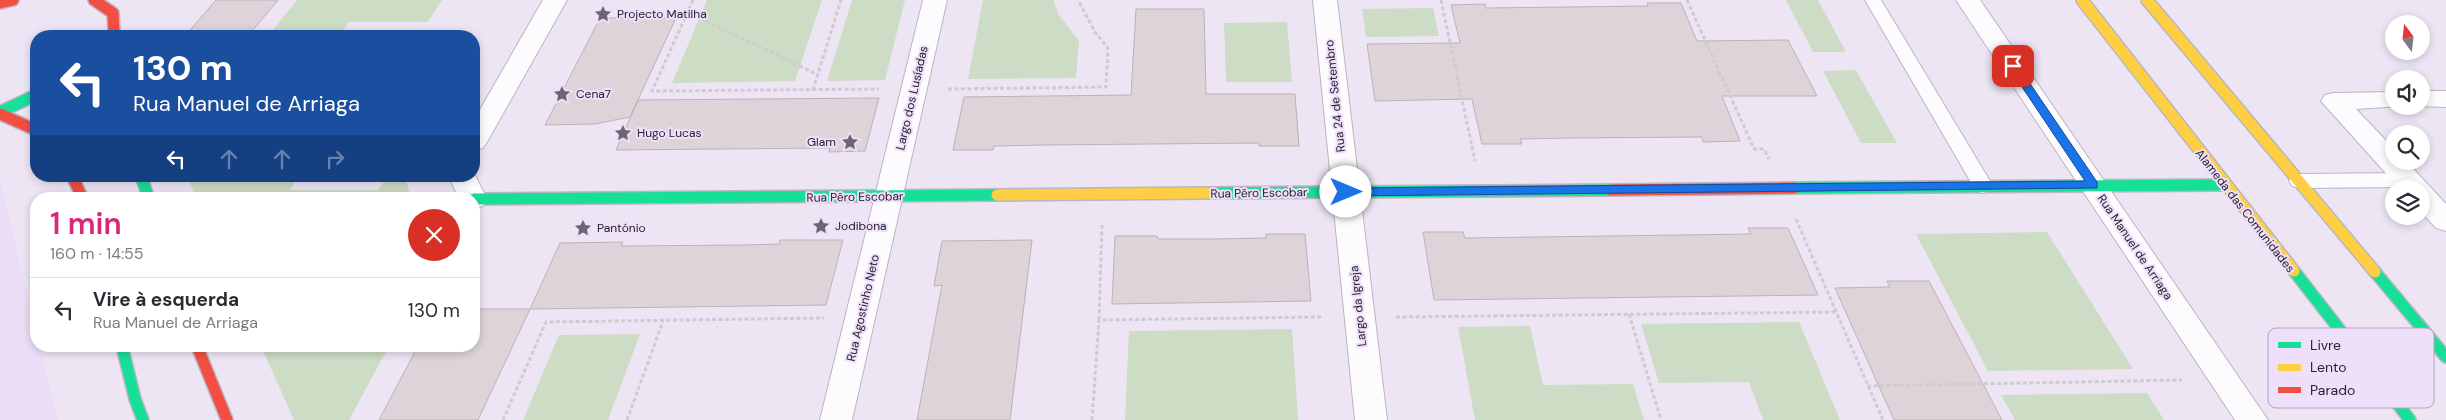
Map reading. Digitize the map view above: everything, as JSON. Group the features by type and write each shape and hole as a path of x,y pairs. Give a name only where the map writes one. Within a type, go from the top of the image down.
{"street":[{"path":"0,3 13,0"},
{"path":"94,0 113,13 114,30"},
{"path":"480,131 555,0"},
{"name":"Largo dos Lusíadas","path":"888,196 935,0"},
{"name":"Rua 24 de Setembro","path":"1325,0 1346,192"},
{"name":"Rua Manuel de Arriaga","path":"1968,0 2252,420"},
{"name":"Alameda das Comunidades","path":"2082,0 2338,328"},
{"path":"2147,0 2422,328"},
{"path":"114,22 124,7"},
{"path":"0,113 30,98"},
{"path":"2430,99 2446,99"},
{"path":"2385,100 2334,101 2408,180"},
{"path":"0,113 30,127"},
{"name":"Rua Pêro Escobar","path":"480,199 2225,185"},
{"name":"Largo da Igreja","path":"1346,192 1371,420"},
{"name":"Rua Agostinho Neto","path":"836,420 888,196"},
{"path":"2430,204 2446,222"},
{"path":"2434,343 2446,357"},
{"path":"123,352 135,399 143,420"},
{"path":"199,352 227,420"},
{"name":"Alameda das Comunidades","path":"2401,408 2410,420"}],"lane":[{"path":"1873,0 1983,186"},
{"path":"2299,181 2385,186"}],"path":[{"path":"693,0 652,91 1106,87 1108,48 1095,32 1078,0"},
{"path":"813,90 841,0"},
{"path":"1441,0 1481,191"},
{"path":"1687,0 1754,149 1764,149 1783,188 1883,420"},
{"path":"688,12 818,75"},
{"path":"1092,420 1099,320 1103,194"},
{"path":"1099,320 1836,312"},
{"path":"1628,314 1661,420"},
{"path":"503,420 546,322 860,318"},
{"path":"627,420 663,321"},
{"path":"1868,386 2225,380"}],"shaded area":[{"path":"0,181 30,304 30,352 41,352 58,420 0,420"}],"green space":[{"path":"297,0 442,0 428,22 349,22 343,30 273,30"},
{"path":"707,0 822,0 795,81 672,83"},
{"path":"852,0 905,0 885,80 827,81"},
{"path":"983,0 1053,0 1059,15 1079,41 1076,78 968,79"},
{"path":"1786,0 1818,0 1846,52 1813,52"},
{"path":"1433,8 1439,36 1366,37 1362,9"},
{"path":"1287,22 1292,82 1226,82 1224,23"},
{"path":"1856,70 1897,143 1861,143 1823,71"},
{"path":"190,182 295,182 290,190 378,190 384,182 407,182 409,192 194,192"},
{"path":"2047,232 2133,369 1988,371 1916,234"},
{"path":"1799,322 1840,420 1763,420 1749,382 1659,383 1641,324"},
{"path":"1530,326 1543,385 1633,384 1644,420 1475,420 1458,327"},
{"path":"1292,329 1298,420 1125,420 1129,331"},
{"path":"640,334 608,420 523,420 559,335"},
{"path":"264,352 386,352 349,420 294,420"},
{"path":"2147,393 2164,420 2015,420 2001,395"}],"building":[{"path":"216,0 278,0 253,30 190,30"},
{"path":"1647,3 1681,3 1697,41 1788,40 1817,96 1722,96 1740,141 1703,142 1702,137 1570,138 1520,139 1522,144 1482,144 1472,99 1375,101 1367,44 1460,43 1451,5 1485,4 1486,8 1648,6"},
{"path":"1136,9 1204,9 1206,94 1295,94 1299,146 1259,146 1259,143 1045,145 994,146 993,150 953,150 964,97 1131,95"},
{"path":"600,18 676,18 630,117 595,124 545,125"},
{"path":"879,98 865,151 829,152 830,148 616,150 638,100"},
{"path":"1748,228 1788,228 1818,295 1434,300 1423,232 1463,232 1465,238 1751,234"},
{"path":"1266,234 1305,234 1311,301 1112,304 1115,236 1157,236 1158,239 1211,239 1266,238"},
{"path":"780,240 843,240 826,305 530,309 560,243 623,242 621,246 744,245 779,244"},
{"path":"1032,240 1010,420 917,420 942,285 934,286 942,241"},
{"path":"1887,281 1929,281 2002,420 1894,420 1835,288 1890,287"},
{"path":"480,309 530,309 478,420 379,420 415,352 480,352"}],"traffic: fast":[{"path":"0,112 30,98"},
{"path":"143,182 147,192"},
{"path":"1794,188 2225,185"},
{"path":"1208,193 1611,190"},
{"path":"480,199 997,195"},
{"path":"2294,271 2338,328"},
{"path":"2375,272 2422,328"},
{"path":"2434,343 2446,357"},
{"path":"123,352 135,399 143,420"},
{"path":"2401,408 2410,420"}],"traffic: slow":[{"path":"2082,0 2294,271"},
{"path":"2147,0 2375,272"},
{"path":"997,195 1208,193"}],"traffic: jam":[{"path":"0,3 13,0"},
{"path":"94,0 113,13 114,30"},
{"path":"0,114 30,127"},
{"path":"75,182 80,192"},
{"path":"1611,190 1794,188"},
{"path":"199,352 227,420"}],"place":[{"name":"Projecto Matilha","path":"603,14"},
{"name":"Cena7","path":"562,94"},
{"name":"Hugo Lucas","path":"623,133"},
{"name":"Glam","path":"850,142"},
{"name":"Jodibona","path":"821,226"},
{"name":"Pantónio","path":"583,228"}],"route":[{"path":"1346,192 2093,185 2013,66"}]}
